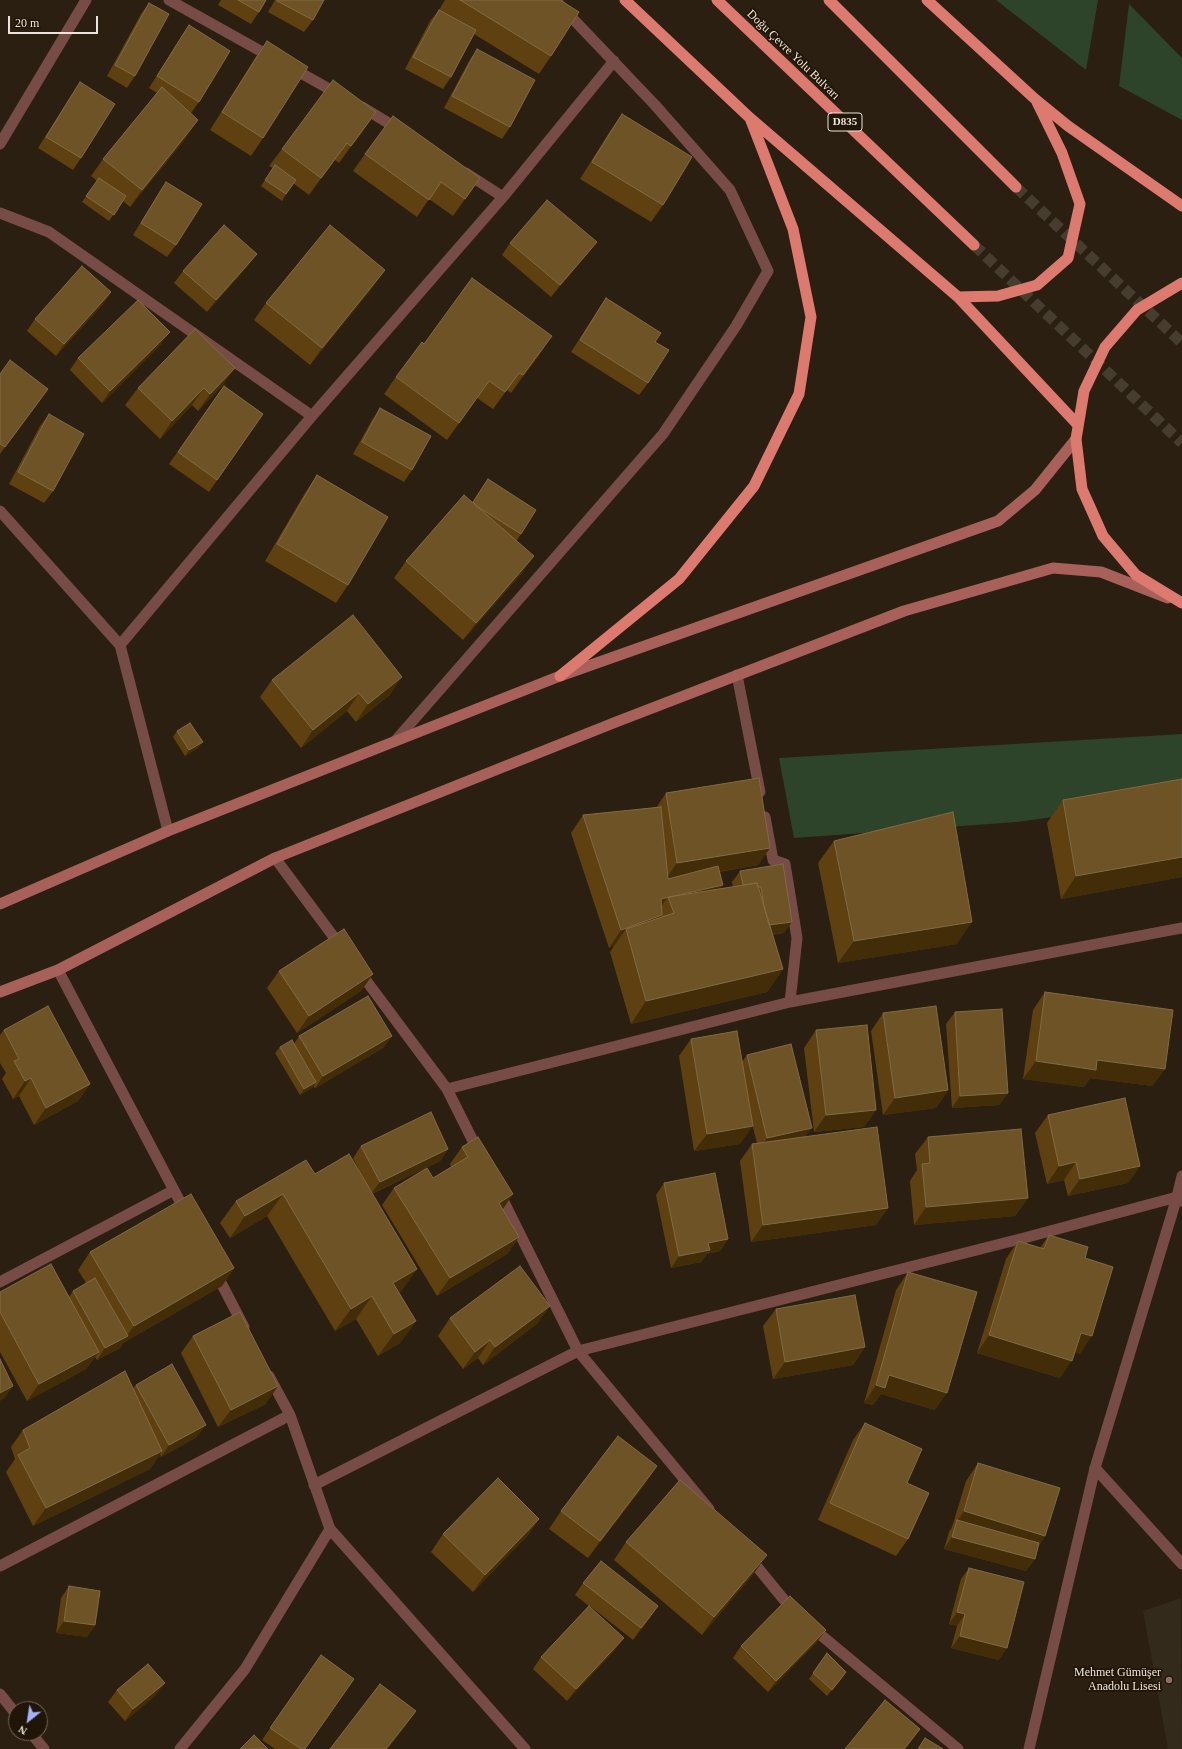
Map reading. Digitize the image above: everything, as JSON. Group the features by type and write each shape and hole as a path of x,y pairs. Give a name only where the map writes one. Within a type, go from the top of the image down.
{"highway":[{"path":"625,0 750,118 958,297 1078,425"},
{"name":"Doğu Çevre Yolu Bulvarı","path":"717,0 974,245"},
{"path":"829,0 1016,187"},
{"path":"927,0 1035,99 1068,126 1182,206"},
{"path":"958,297 998,296 1037,285 1068,258 1080,204 1062,153 1035,99"},
{"path":"560,676 679,579 754,486 799,394 811,317 793,229 750,118"},
{"path":"1181,603 1136,575 1103,536 1082,489 1076,439 1084,391 1105,347 1137,310 1182,283"}],"main road":[{"path":"0,904 168,831 560,676 998,521 1035,490 1076,439"},
{"path":"0,992 58,970 275,858 609,725 904,611 1053,568 1101,572 1181,603"}],"street":[{"path":"0,144 86,0"},
{"path":"169,0 377,116 410,137"},
{"path":"396,740 664,434 736,326 768,271 730,190 655,105 556,0"},
{"path":"120,645 312,416 503,197 614,61"},
{"path":"457,167 503,197"},
{"path":"0,213 49,232 312,416"},
{"path":"0,511 120,645 168,831"},
{"path":"737,675 773,860 785,864 790,894 797,938 790,1002"},
{"path":"275,858 447,1089 483,1160"},
{"path":"447,1089 790,1002 1182,928"},
{"path":"58,970 192,1225"},
{"path":"1029,1749 1094,1468 1180,1199 1182,1176"},
{"path":"493,1181 578,1351 714,1515"},
{"path":"0,1282 174,1190"},
{"path":"314,1485 578,1351 1180,1199"},
{"path":"210,1261 250,1338"},
{"path":"264,1366 290,1415 330,1529 525,1749"},
{"path":"0,1566 290,1415"},
{"path":"1094,1468 1182,1564"},
{"path":"180,1749 245,1668 330,1529"},
{"path":"744,1551 800,1618 958,1749"},
{"path":"0,1694 8,1704"},
{"path":"38,1741 44,1749"}],"shaded area":[{"name":"Mehmet Gümüşer Anadolu Lisesi","path":"1181,1598 1182,1749 1168,1749 1143,1611"}],"green space":[{"path":"996,0 1098,0 1086,70"},
{"path":"1129,4 1182,58 1182,120 1119,86"},
{"path":"1182,734 1182,799 1017,822 794,838 779,758"}],"building":[{"path":"238,0 266,0 259,12"},
{"path":"277,0 324,0 313,20"},
{"path":"460,0 560,0 579,12 551,56"},
{"path":"149,3 169,14 135,76 115,65"},
{"path":"439,10 476,30 451,77 413,57"},
{"path":"189,25 230,51 199,102 157,76"},
{"path":"267,41 308,67 263,138 222,112"},
{"path":"477,49 535,80 510,127 452,96"},
{"path":"333,80 376,112 351,146 347,143 321,178 282,149"},
{"path":"80,82 115,104 81,158 46,137"},
{"path":"162,87 198,120 142,190 103,159"},
{"path":"622,114 692,157 663,205 592,162"},
{"path":"393,116 480,178 465,199 441,182 429,200 365,154"},
{"path":"275,165 296,180 286,194 265,180"},
{"path":"99,178 126,196 114,215 86,196"},
{"path":"166,182 202,204 176,245 141,223"},
{"path":"547,200 597,242 560,285 510,243"},
{"path":"224,225 257,254 216,300 183,271"},
{"path":"330,225 385,270 322,348 266,303"},
{"path":"82,266 111,292 64,344 35,319"},
{"path":"472,278 552,336 523,375 519,373 505,392 489,381 459,423 396,377 422,342 424,344"},
{"path":"606,298 661,333 655,342 669,350 648,383 580,340"},
{"path":"138,300 170,332 110,391 78,358"},
{"path":"195,329 235,368 210,394 204,388 172,421 138,388"},
{"path":"10,360 48,389 5,447 0,444 0,374"},
{"path":"224,386 263,414 217,480 178,452"},
{"path":"380,408 431,436 412,470 362,442"},
{"path":"49,414 84,434 53,491 18,472"},
{"path":"317,475 388,517 348,585 277,544"},
{"path":"488,479 536,510 521,534 478,507 473,502"},
{"path":"464,495 534,556 476,623 406,561"},
{"path":"353,615 402,677 368,704 359,693 313,730 272,680"},
{"path":"190,723 203,742 189,750 177,731"},
{"path":"759,778 770,848 677,863 666,793"},
{"path":"1182,779 1182,857 1076,876 1063,800"},
{"path":"661,807 668,879 718,866 723,885 661,899 662,915 621,930 583,815"},
{"path":"953,812 972,922 854,941 834,841"},
{"path":"783,864 792,922 769,925 761,887 758,887 757,883 743,885 740,871"},
{"path":"757,883 783,969 646,1001 626,929 674,913 668,897"},
{"path":"344,929 373,974 309,1016 279,971"},
{"path":"1045,992 1173,1010 1165,1069 1097,1060 1096,1070 1036,1061"},
{"path":"368,996 392,1036 323,1076 299,1036"},
{"path":"48,1006 90,1084 46,1108 31,1078 25,1081 14,1061 19,1059 4,1030"},
{"path":"936,1006 948,1090 895,1098 883,1013"},
{"path":"1002,1009 1008,1093 960,1096 955,1012"},
{"path":"867,1025 876,1110 826,1115 816,1030"},
{"path":"737,1031 753,1126 707,1134 691,1039"},
{"path":"292,1040 316,1082 304,1089 280,1047"},
{"path":"791,1044 812,1128 767,1138 747,1055"},
{"path":"1125,1098 1140,1166 1080,1179 1076,1162 1059,1166 1048,1115"},
{"path":"431,1112 448,1149 380,1182 361,1146"},
{"path":"877,1127 888,1208 763,1225 752,1144"},
{"path":"1021,1129 1028,1198 926,1207 922,1164 930,1163 928,1137"},
{"path":"478,1137 513,1194 499,1203 519,1237 450,1278 394,1188 427,1168 433,1178 468,1157 462,1147"},
{"path":"349,1154 417,1269 393,1283 416,1321 394,1334 372,1296 351,1309 283,1194 245,1216 236,1201 306,1160 315,1174"},
{"path":"715,1173 728,1239 708,1243 710,1250 679,1256 664,1183"},
{"path":"191,1194 234,1268 134,1326 90,1252"},
{"path":"1049,1235 1088,1247 1085,1258 1113,1267 1092,1336 1081,1333 1072,1361 989,1335 1018,1241 1044,1249"},
{"path":"51,1264 99,1352 39,1384 0,1312 0,1292"},
{"path":"520,1266 550,1306 495,1347 490,1340 475,1352 450,1318"},
{"path":"908,1272 977,1292 947,1393 889,1375 885,1388 876,1385"},
{"path":"95,1278 128,1336 105,1348 73,1291"},
{"path":"855,1295 865,1347 785,1362 776,1309"},
{"path":"240,1312 278,1386 231,1410 193,1336"},
{"path":"0,1359 13,1386 0,1393"},
{"path":"172,1364 206,1425 169,1445 136,1385"},
{"path":"125,1371 162,1451 46,1508 18,1455 30,1448 23,1430"},
{"path":"865,1423 922,1449 907,1483 929,1493 908,1539 830,1503"},
{"path":"618,1436 657,1466 600,1541 561,1511"},
{"path":"978,1463 1060,1488 1045,1536 964,1511"},
{"path":"498,1478 539,1519 485,1575 443,1534"},
{"path":"680,1480 767,1555 714,1617 626,1542"},
{"path":"957,1520 1039,1543 1035,1559 952,1537"},
{"path":"601,1561 658,1606 641,1628 583,1583"},
{"path":"969,1568 1024,1582 1007,1648 960,1636 965,1614 957,1612"},
{"path":"69,1586 100,1591 95,1625 64,1621"},
{"path":"790,1596 826,1630 776,1681 741,1646"},
{"path":"589,1606 624,1638 576,1689 541,1657"},
{"path":"827,1653 846,1672 832,1690 813,1673"},
{"path":"321,1655 354,1679 305,1749 301,1749 270,1728"},
{"path":"148,1664 165,1683 133,1709 117,1690"},
{"path":"380,1684 416,1711 386,1749 330,1749"},
{"path":"885,1700 920,1729 904,1749 845,1749"},
{"path":"254,1735 268,1749 240,1749"},
{"path":"925,1738 943,1749 918,1749"}],"tunnel":[{"path":"1016,187 1182,343"},
{"path":"974,245 1182,443"}],"place":[{"name":"Mehmet Gümüşer Anadolu Lisesi","path":"1169,1680"}]}
